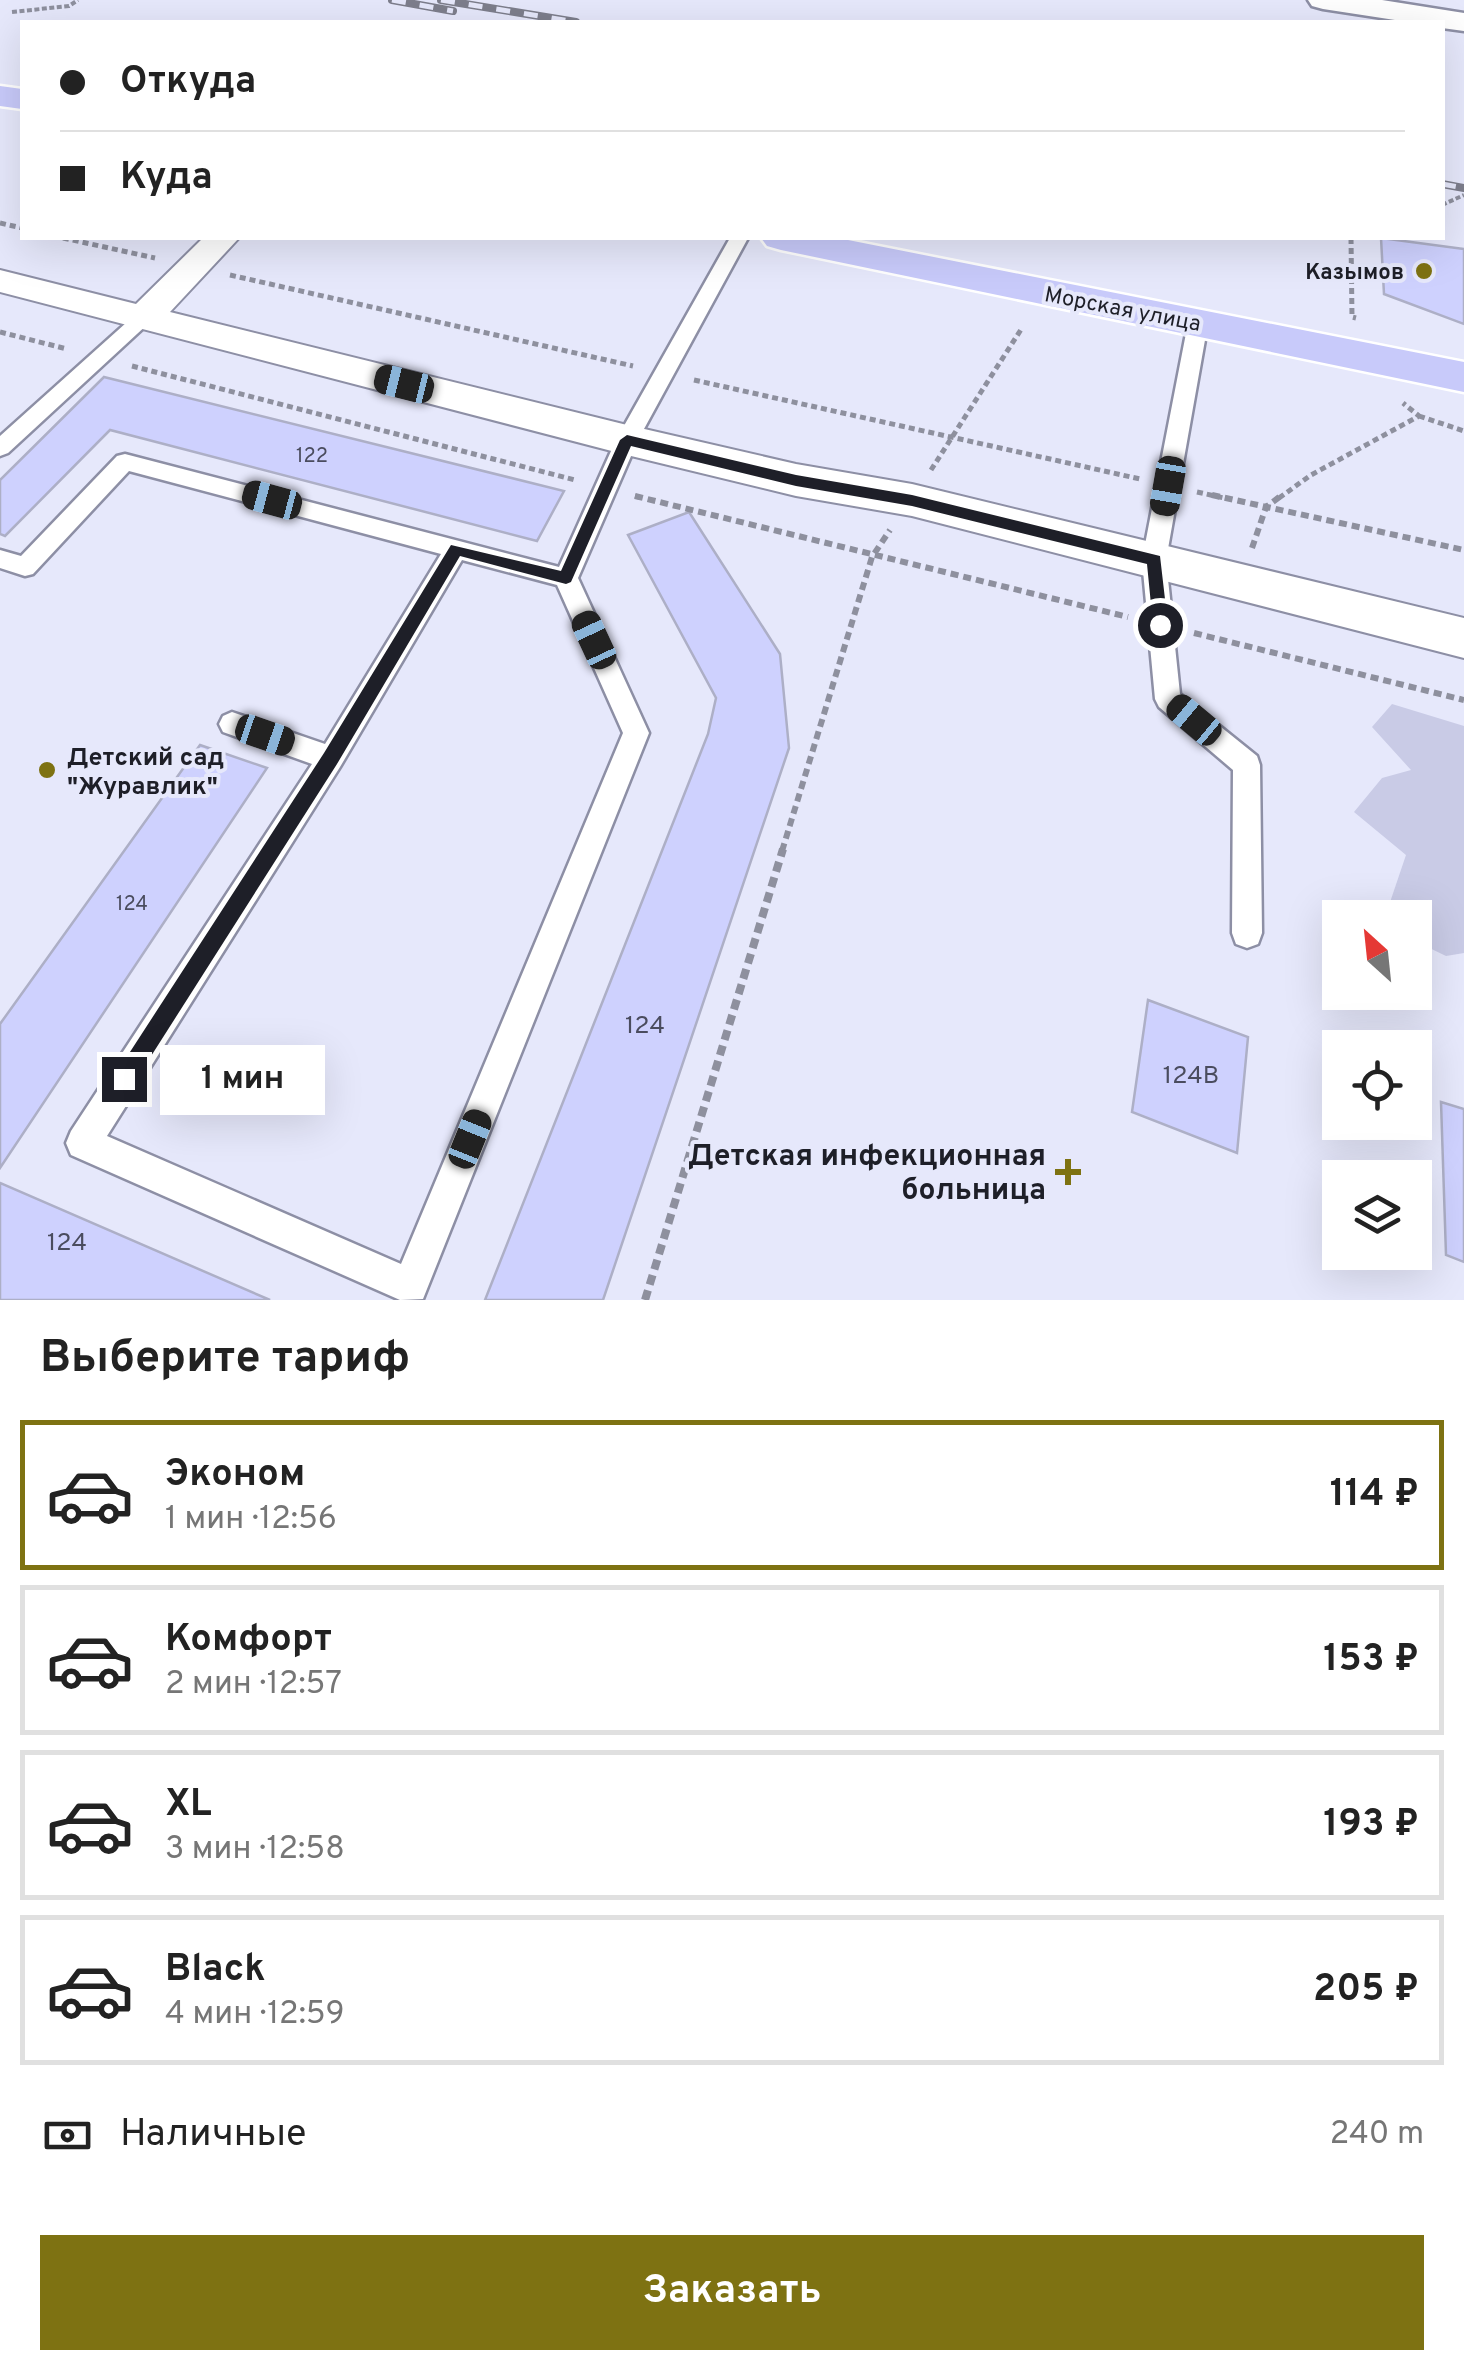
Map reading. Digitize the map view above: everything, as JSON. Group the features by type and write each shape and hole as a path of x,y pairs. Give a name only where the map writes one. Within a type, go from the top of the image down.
{"main road":[{"path":"1324,0 1464,22"},
{"path":"1438,0 1464,4"},
{"name":"Морская улица","path":"791,240 1464,377"}],"street":[{"path":"143,318 220,240"},
{"path":"0,281 627,440 796,480 912,500 1464,638"}],"lane":[{"path":"456,549 330,758 83,1143 410,1286 636,732 566,578 627,440 738,240"},
{"path":"0,448 143,318"},
{"path":"1198,323 1154,560 1168,698 1247,764 1247,933"},
{"path":"0,560 25,567 125,462 566,578"},
{"path":"232,724 330,758"}],"path":[{"path":"12,12 69,6 78,0"},
{"path":"72,240 1464,550"},
{"path":"1351,240 1352,317 1368,320"},
{"path":"645,1300 872,556 1022,328"},
{"path":"0,332 872,556 1464,700"},
{"path":"1395,363 1403,403 1419,416 1464,431"},
{"path":"1241,582 1266,507 1312,475 1419,416"}],"shaded area":[{"path":"1392,704 1464,726 1464,953 1446,956 1432,949 1432,900 1391,900 1406,855 1354,812 1382,778 1411,770 1372,727"}],"building":[{"name":"Казымов","path":"1381,240 1464,249 1464,324 1384,294"},
{"path":"104,377 564,491 537,541 110,430 5,536 0,534 0,480"},
{"path":"689,512 780,654 789,748 603,1300 485,1300 708,734 716,698 628,535"},
{"path":"200,745 267,768 0,1168 0,1024"},
{"path":"1148,1000 1248,1037 1237,1153 1132,1112"},
{"path":"1441,1102 1464,1109 1464,1262 1446,1255"},
{"path":"0,1183 270,1300 0,1300"}],"railway":[{"path":"392,0 453,11"},
{"path":"441,0 564,20"},
{"path":"1445,185 1464,188"}],"place":[{"name":"Казымов","path":"1424,271"},
{"name":"Детский сад \"Журавлик\"","path":"47,770"},
{"name":"Детская инфекционная больница","path":"1068,1172"}],"route":[{"path":"124,1079 330,758 456,549 566,578 627,440 796,480 912,500 1154,560 1160,625"}]}
